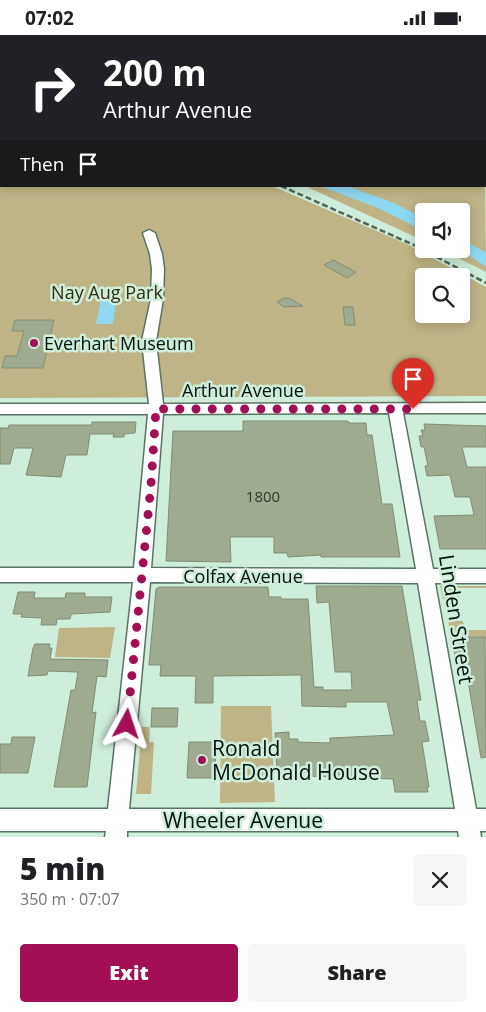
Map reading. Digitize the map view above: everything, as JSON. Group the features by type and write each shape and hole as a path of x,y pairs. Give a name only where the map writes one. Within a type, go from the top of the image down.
{"street":[{"path":"117,828 143,575 156,409 149,341 156,299 158,269 156,254 149,233"},
{"name":"Arthur Avenue","path":"0,409 486,408"},
{"name":"Linden Street","path":"395,409 425,576 474,826"},
{"name":"Colfax Avenue","path":"0,575 486,576"},
{"name":"Wheeler Avenue","path":"0,820 117,828 474,826"}],"green space":[{"name":"Nay Aug Park","path":"0,187 274,187 407,244 415,248 415,258 433,258 451,268 415,268 415,323 470,323 470,278 486,287 486,396 0,398"},
{"path":"307,187 485,187 486,272 458,258 470,258 470,203 415,203 415,237"},
{"path":"440,586 486,586 486,588 457,588 459,598 443,599"},
{"path":"448,621 463,621 465,630 486,630 486,642 485,637 451,635"},
{"path":"115,627 110,658 55,657 59,628"},
{"path":"221,706 271,706 275,802 220,803"},
{"path":"142,727 150,727 149,742 154,742 151,794 136,794"}],"water":[{"path":"323,187 350,187 394,203 415,214 415,226 378,208"},
{"path":"470,243 486,253 486,267 470,256"},
{"path":"103,288 118,289 113,324 96,324"}],"building":[{"path":"333,260 356,272 347,278 324,265"},
{"path":"284,298 289,298 303,306 284,307 277,302"},
{"path":"343,307 353,307 355,325 345,325"},
{"name":"Everhart Museum","path":"15,320 54,320 43,368 2,368 5,356 17,356 24,331 12,331"},
{"path":"243,421 348,421 349,423 366,423 367,435 372,435 382,504 392,504 400,557 321,557 321,555 288,557 287,553 274,553 274,537 230,537 231,562 166,561 173,431 243,431"},
{"path":"92,422 136,422 135,433 124,434 124,437 113,437 114,434 90,434 87,455 66,455 61,477 26,475 33,448 14,448 10,464 0,464 0,428 8,428 9,425 92,425"},
{"path":"424,424 486,426 486,447 462,447 467,467 486,467 486,549 440,549 434,516 474,515 470,497 455,497 450,475 427,476 425,466 428,466 424,447 421,447 419,436 423,436 421,430 425,430"},
{"path":"316,586 402,586 421,700 417,700 420,721 425,721 429,741 422,742 429,787 427,787 428,792 395,792 393,779 307,776 307,772 277,773 275,733 289,732 289,739 298,739 298,742 330,743 330,738 394,735 387,702 346,702 346,707 302,706 301,675 213,676 213,703 195,703 196,676 160,676 161,665 149,665 156,589 159,587 268,587 269,597 308,599 314,687 323,687 323,690 352,690 351,672 335,672 329,602 317,603"},
{"path":"18,592 35,592 34,598 65,598 66,593 85,593 85,597 112,597 110,612 71,614 70,619 57,619 56,625 41,625 42,618 21,617 22,614 13,614"},
{"path":"451,637 485,637 486,757 481,758 467,675 464,675 460,655 455,655"},
{"path":"35,644 50,644 49,648 52,648 50,659 108,660 106,677 97,676 92,713 96,712 87,787 54,787 71,690 75,690 78,672 48,671 47,675 28,676"},
{"path":"152,708 178,708 177,727 151,727"},
{"path":"12,737 35,737 28,773 0,773 0,744 11,744"},
{"name":"Ronald McDonald House","path":"189,742 216,742 215,778 187,778"}],"railway":[{"path":"283,187 414,245 486,283"}],"place":[{"name":"Everhart Museum","path":"34,343"},
{"name":"Ronald McDonald House","path":"202,760"}],"route":[{"path":"127,724 143,575 156,409 413,409"}]}
